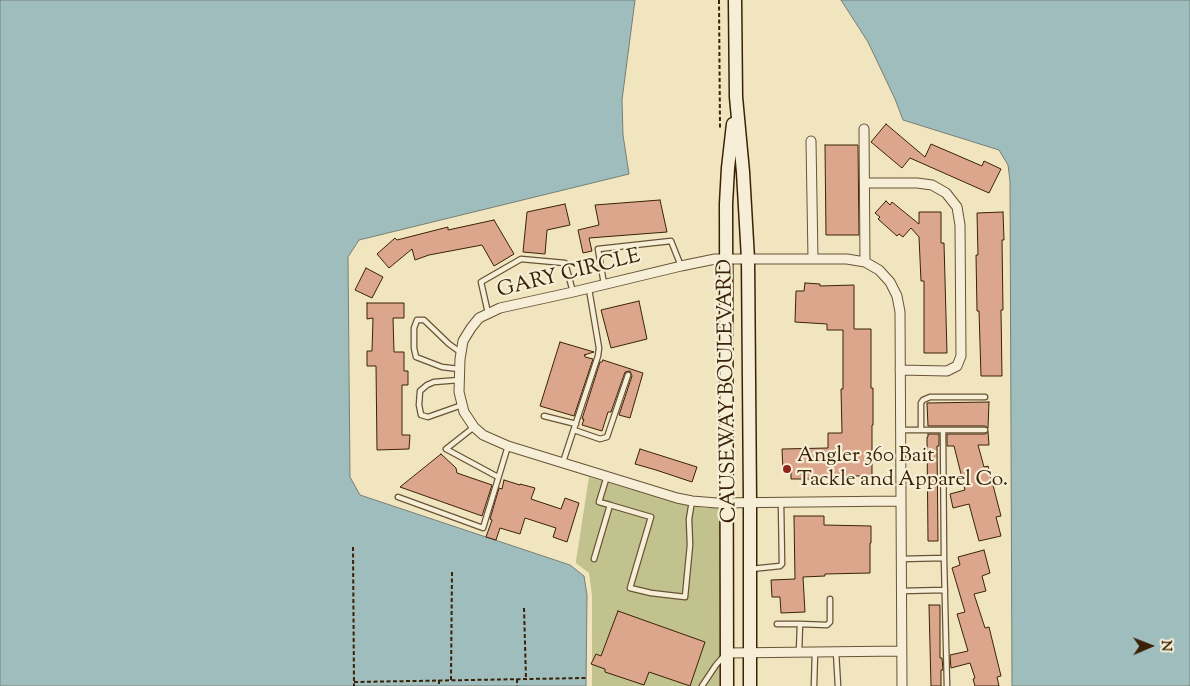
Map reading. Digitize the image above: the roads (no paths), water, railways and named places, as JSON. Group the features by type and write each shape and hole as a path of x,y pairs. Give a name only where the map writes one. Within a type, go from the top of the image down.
{"street":[{"name":"CAUSEWAY BOULEVARD","path":"735,0 736,97 748,259 750,686"},
{"name":"CAUSEWAY BOULEVARD","path":"727,686 726,204 736,97"},
{"path":"864,129 865,262 879,270 890,282 897,296 900,312 902,686"},
{"path":"811,141 812,259"},
{"path":"865,184 917,183 932,185 946,193 956,207 960,225 961,356 957,366 947,371 900,370"},
{"name":"GARY CIRCLE","path":"474,428 464,412 459,392 461,353 463,341 471,328 480,318 488,313 500,308 715,259 847,259 865,262"},
{"path":"474,428 483,435 508,446 677,498 706,502 900,501"},
{"path":"727,652 902,651"}],"lane":[{"path":"604,284 598,249 671,241 681,266"},
{"path":"488,313 481,282 521,259 565,263 573,292"},
{"path":"563,463 598,356 599,348 588,288"},
{"path":"459,370 442,367 416,358 414,328 417,320 424,320 461,353"},
{"path":"574,430 600,439 608,437 628,375"},
{"path":"459,380 434,382 427,385 420,391 419,405 421,415 428,417 462,405"},
{"path":"921,430 921,403 923,400 930,397 985,397"},
{"path":"544,416 576,424"},
{"path":"474,428 446,450 498,477"},
{"path":"900,430 985,430"},
{"path":"943,430 948,686"},
{"path":"398,497 483,528 508,446"},
{"path":"607,476 599,502 652,517 630,588 651,593 685,597 690,545 689,519 692,500"},
{"path":"750,569 780,566 782,564 781,502"},
{"path":"594,559 610,505"},
{"path":"901,559 944,558"},
{"path":"901,591 945,590"},
{"path":"777,624 827,625 830,622 830,599"},
{"path":"799,652 800,624"},
{"path":"702,686 727,652"},
{"path":"814,686 815,652"},
{"path":"836,652 838,686"}],"water":[{"path":"0,0 635,0 622,100 623,135 629,174 359,240 348,257 350,477 360,495 570,565 584,576 587,595 586,686 0,686"},
{"path":"841,0 1190,0 1190,686 1012,686 1010,181 1008,165 999,150 903,120 868,42"}],"place":[{"name":"Angler 360 Bait Tackle and Apparel Co.","path":"787,469"}]}
